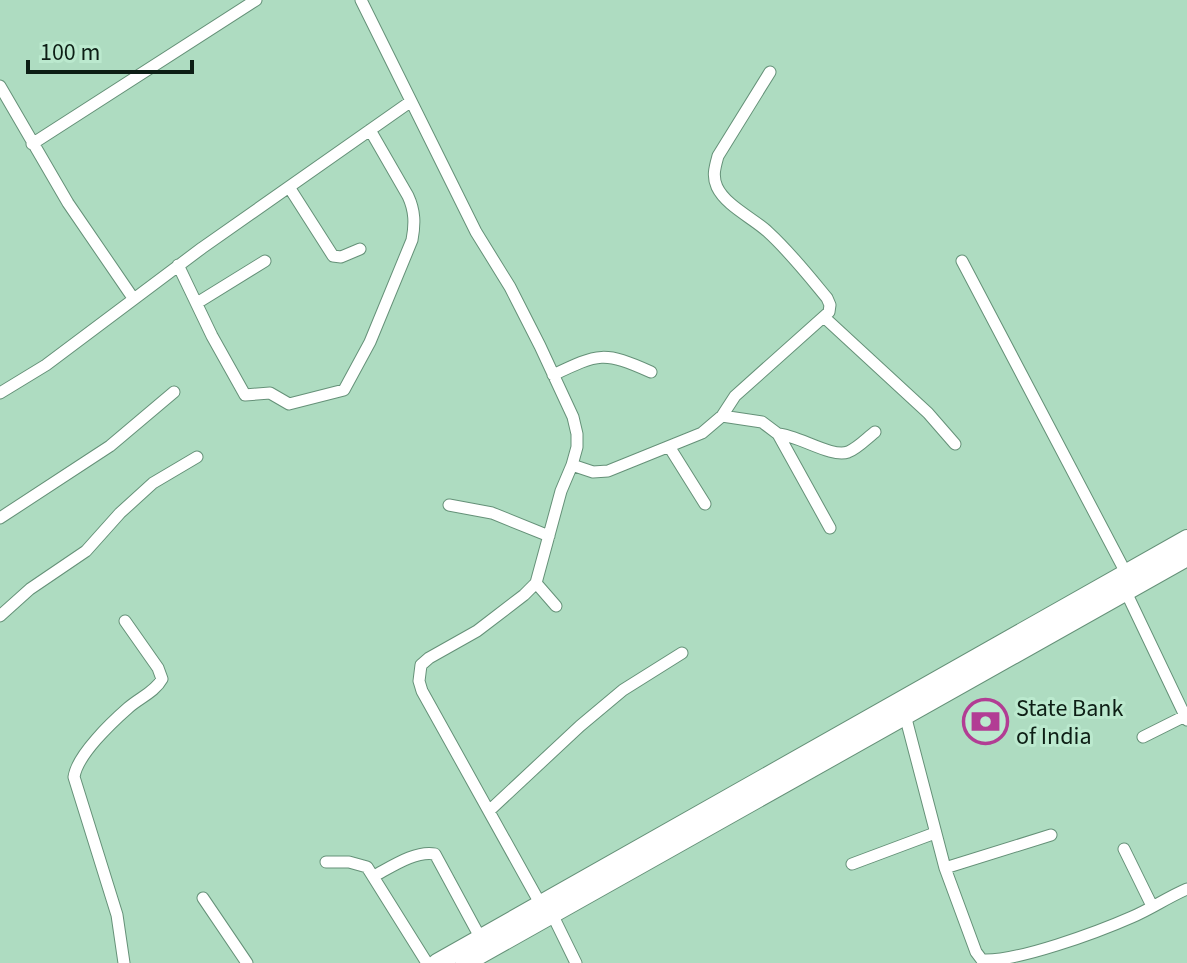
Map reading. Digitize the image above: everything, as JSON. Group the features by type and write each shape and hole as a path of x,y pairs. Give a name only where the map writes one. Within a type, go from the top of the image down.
{"main road":[{"path":"547,909 905,715 1126,582 1187,539"},
{"path":"465,963 547,909 1126,582 1187,557"},
{"path":"437,963 487,951"}],"street":[{"path":"32,144 256,0"},
{"path":"361,0 476,232 510,287 573,417 577,434 577,447 561,491 536,583 477,631 429,658 421,665 419,672 422,691 576,963"},
{"path":"572,465 593,472 608,471 702,433 722,416 735,396 825,318 830,305 827,298 792,255 722,195 715,183 714,170 718,156 770,72"},
{"path":"0,86 4,105 133,298"},
{"path":"0,393 46,365 178,265 410,102"},
{"path":"178,265 245,395 270,393 289,404 337,392 348,386 412,240 414,226 413,205 370,130"},
{"path":"289,187 333,256 341,257 360,249"},
{"path":"197,303 265,261"},
{"path":"962,261 1126,582 1186,717 1143,737"},
{"path":"825,318 928,413 955,444"},
{"path":"553,375 584,360 608,356 651,372"},
{"path":"0,518 110,446 174,392"},
{"path":"722,416 762,422 778,434 830,528"},
{"path":"778,434 791,435 840,454 854,449 875,432"},
{"path":"670,448 705,504"},
{"path":"0,616 30,589 86,551 120,513 153,483 197,457"},
{"path":"449,505 492,513 549,536"},
{"path":"536,583 556,606"},
{"path":"124,963 117,915 74,777 82,758 127,709 162,679 158,668 125,621"},
{"path":"490,810 623,690 682,653"},
{"path":"905,715 945,868 976,952 982,960 1040,950 1131,918 1187,889"},
{"path":"852,864 935,833"},
{"path":"945,868 1051,835"},
{"path":"1124,849 1152,906"},
{"path":"374,876 425,853 435,854 487,951"},
{"path":"326,862 359,863 374,876 427,963"},
{"path":"203,898 247,963"}],"building":[{"name":"State Bank of India","path":"987,702 1003,731 981,741 967,712"}],"place":[{"name":"State Bank of India","path":"985,722"}]}
